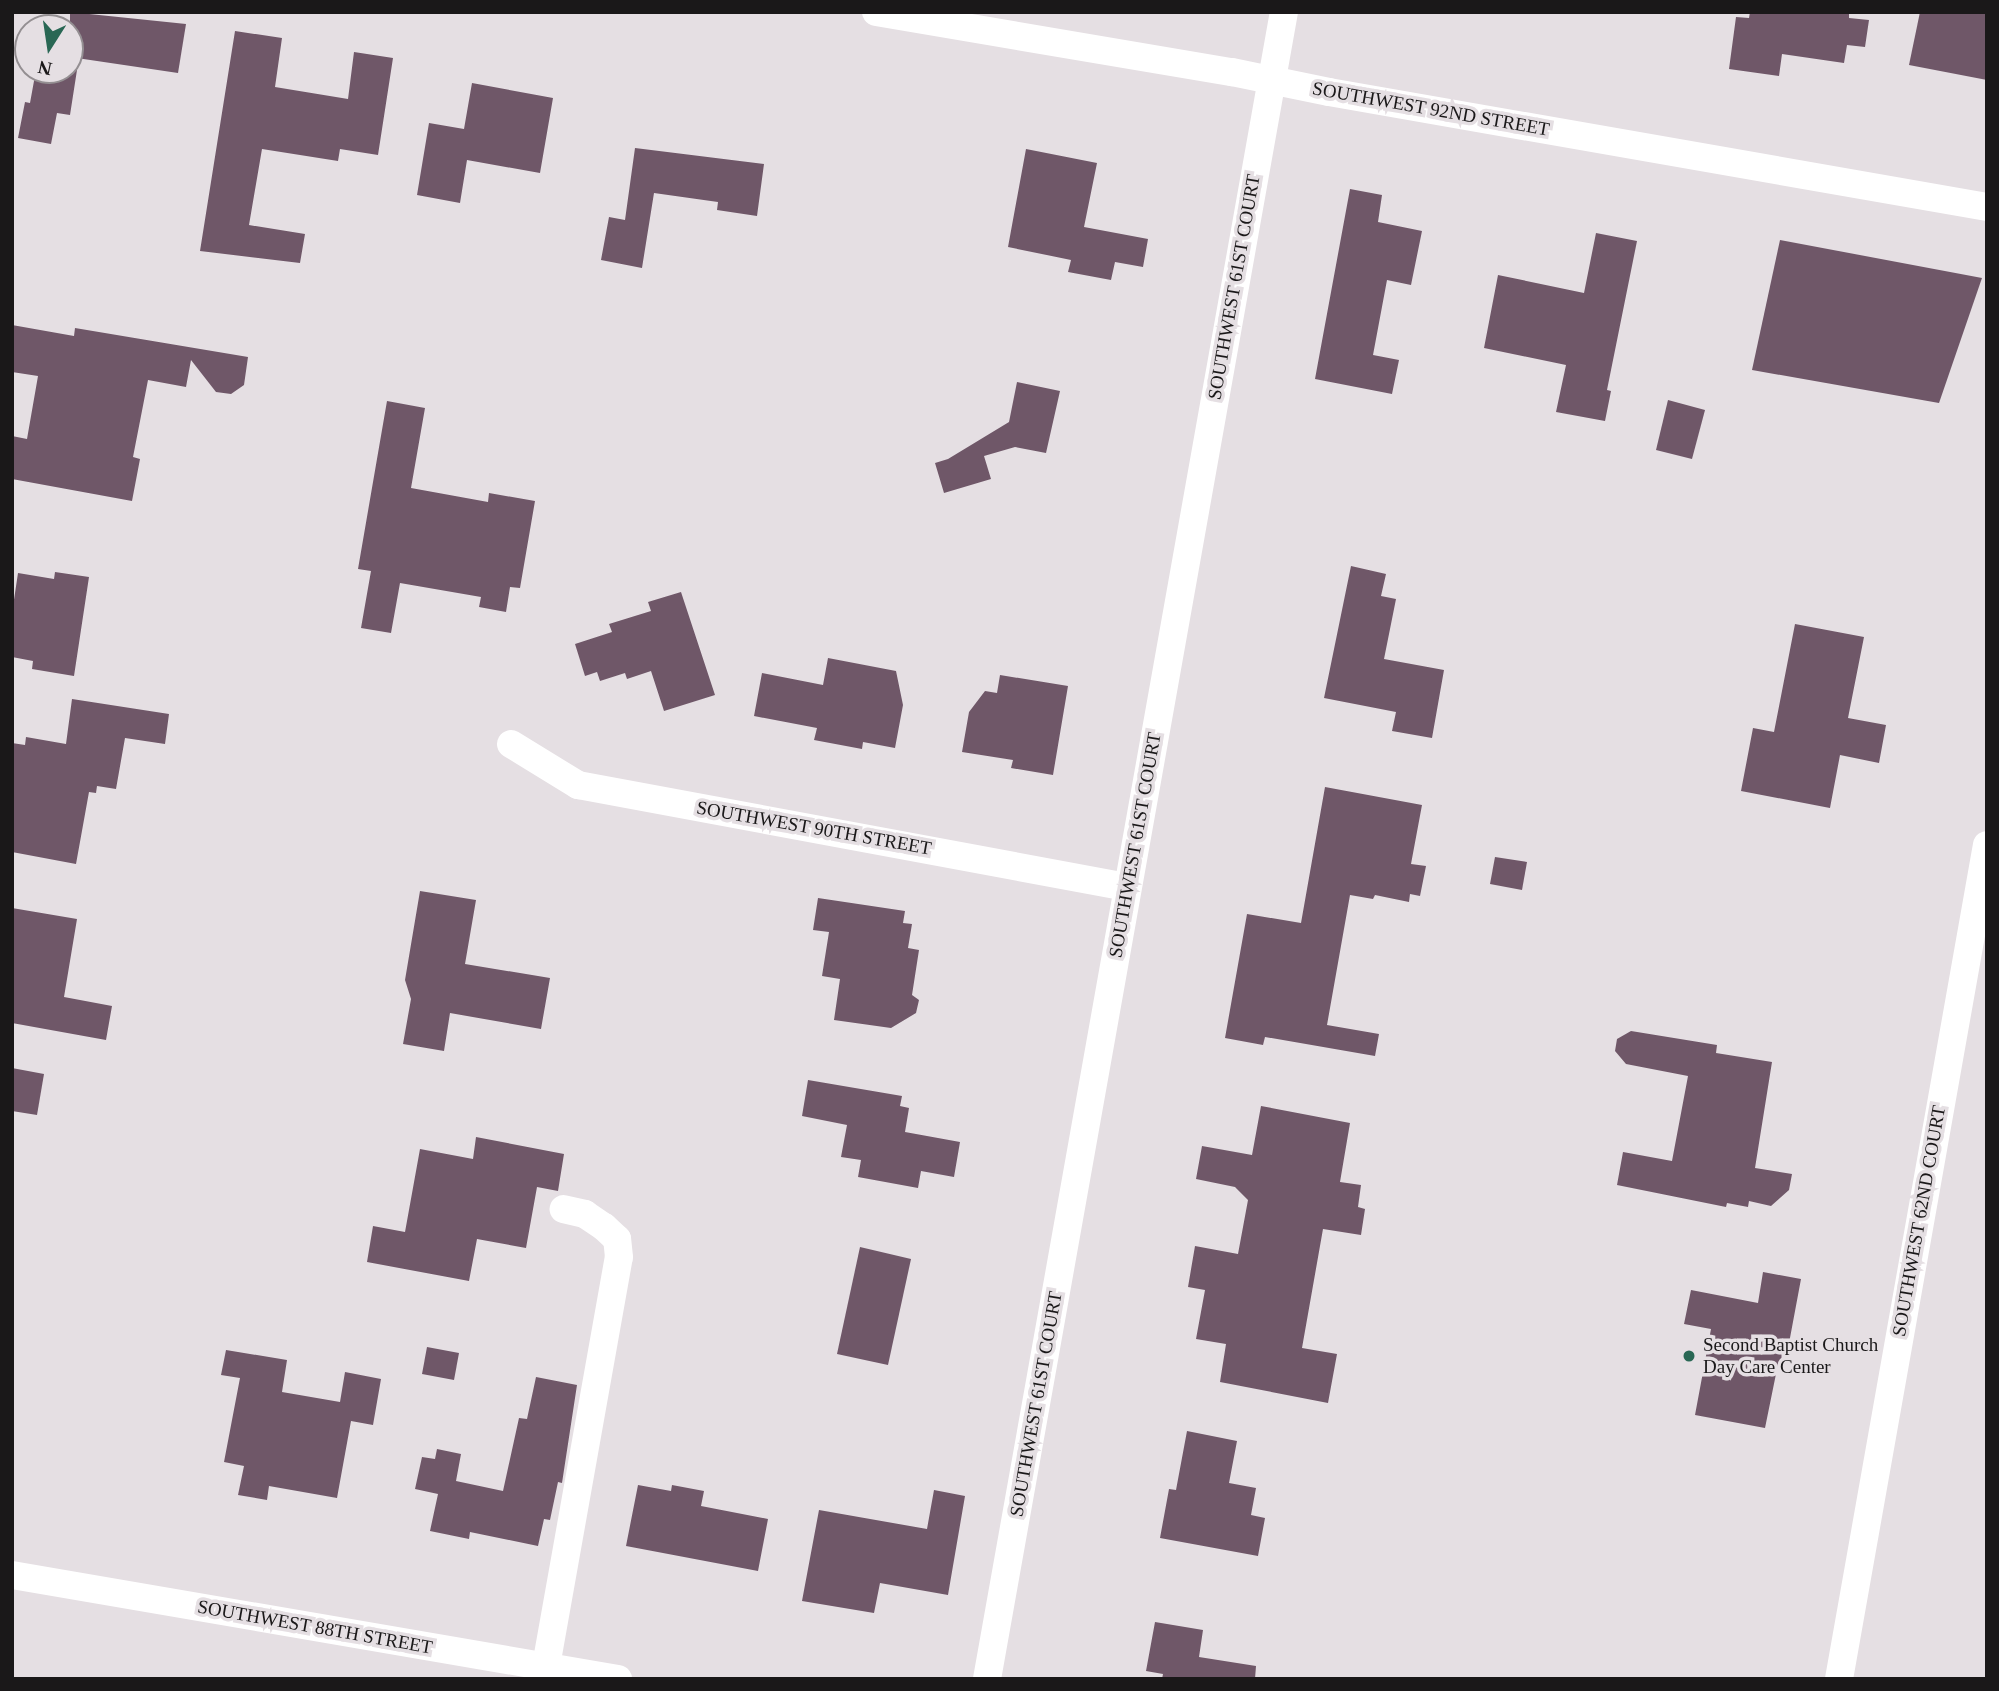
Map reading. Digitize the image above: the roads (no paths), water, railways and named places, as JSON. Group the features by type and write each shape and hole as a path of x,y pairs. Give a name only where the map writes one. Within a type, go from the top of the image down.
{"street":[{"name":"SOUTHWEST 92ND STREET","path":"876,12 1987,207"},
{"name":"SOUTHWEST 61ST COURT","path":"987,1679 1284,12"},
{"name":"SOUTHWEST 90TH STREET","path":"511,744 578,785 1127,887"},
{"name":"SOUTHWEST 62ND COURT","path":"1839,1679 1987,845"},
{"path":"546,1667 620,1257 617,1240 604,1227 585,1214 564,1209"},
{"name":"SOUTHWEST 88TH STREET","path":"12,1576 618,1679"}],"place":[{"name":"Second Baptist Church Day Care Center","path":"1689,1356"}]}
